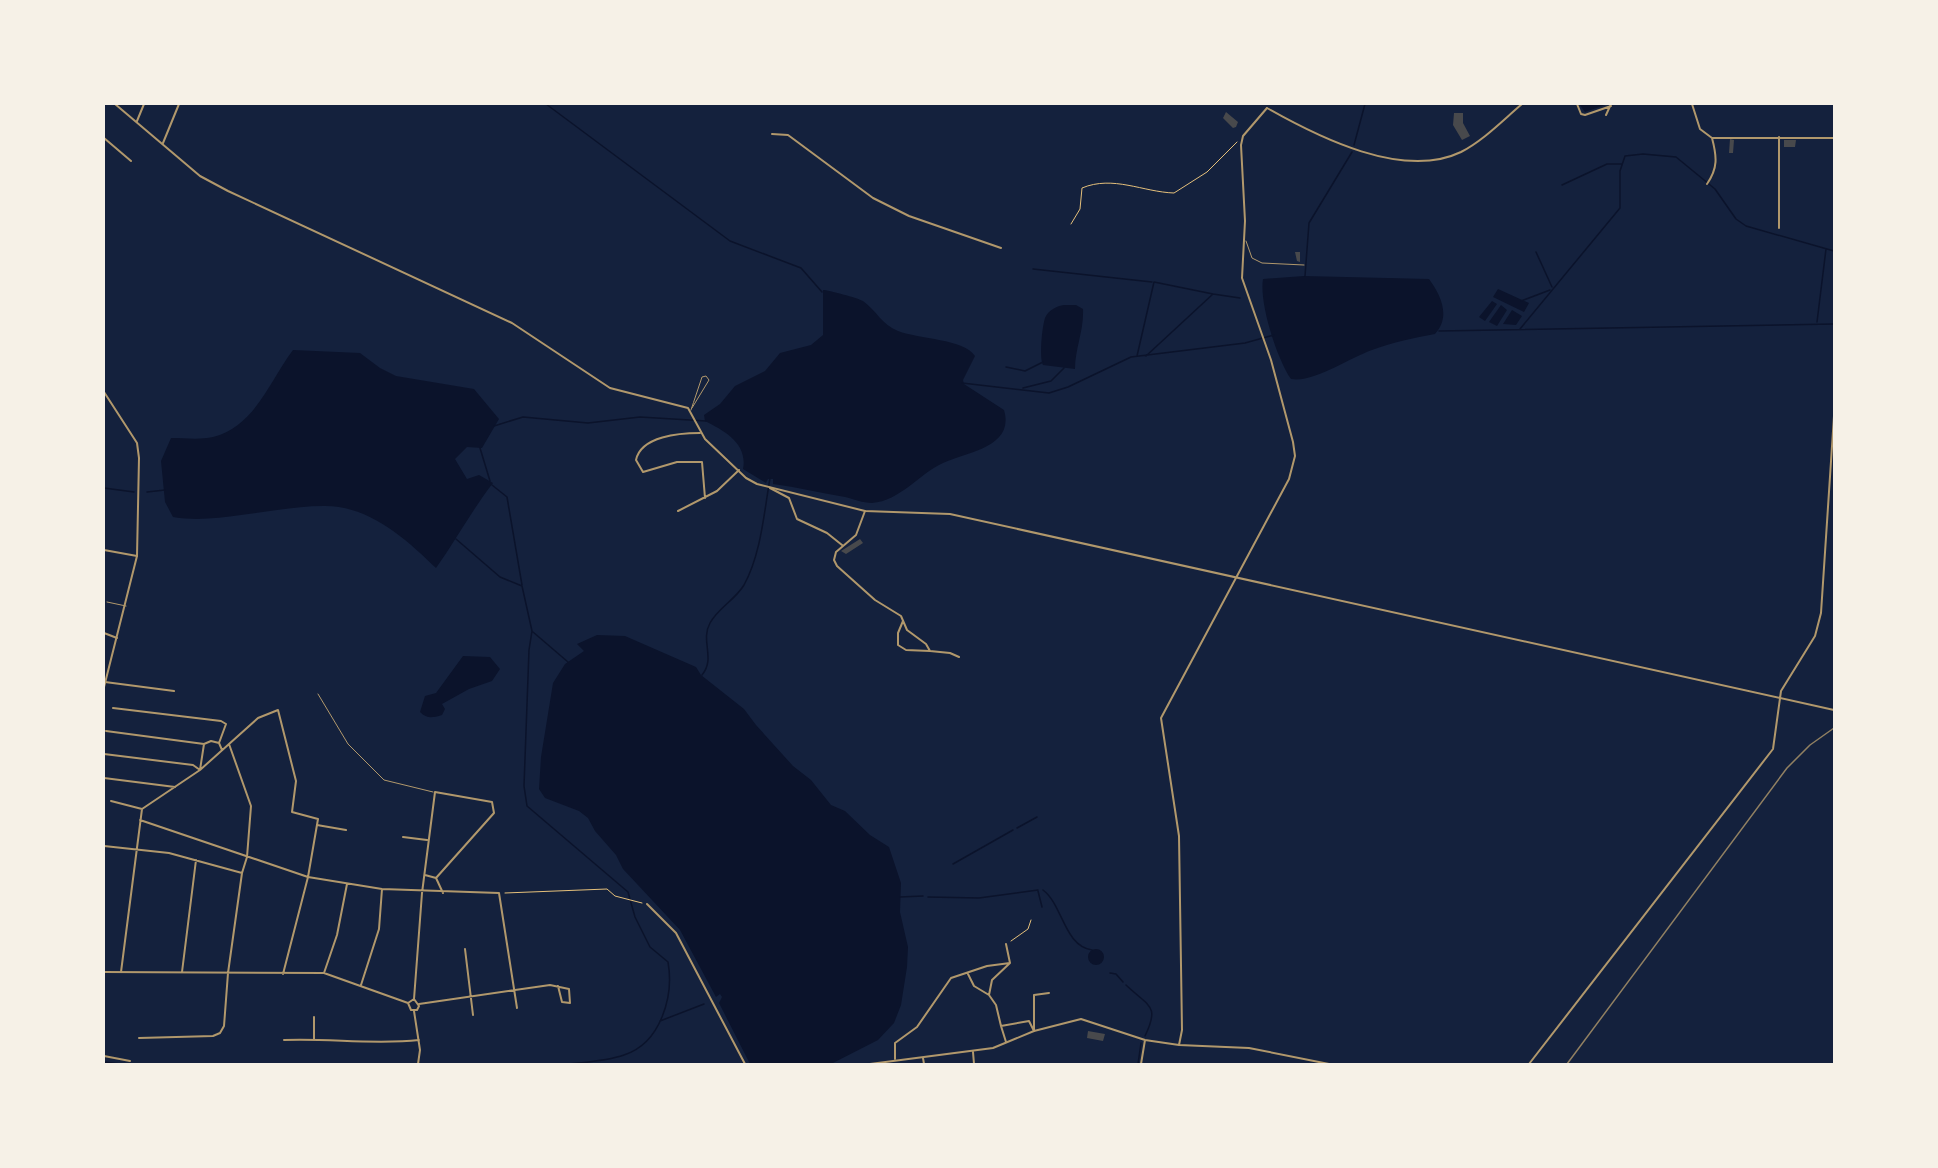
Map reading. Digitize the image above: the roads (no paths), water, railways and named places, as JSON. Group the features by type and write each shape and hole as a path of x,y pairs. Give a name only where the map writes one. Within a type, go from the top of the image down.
{"street":[{"path":"115,104 200,176 228,191 512,323 610,388 630,395 684,405 692,409 700,433 751,482 865,511 941,513 1834,710"},
{"path":"137,121 144,104"},
{"path":"163,143 178,104"},
{"path":"1265,104 1267,108 1305,129 1351,149 1389,157 1424,160 1446,158 1464,150 1522,104"},
{"path":"1577,104 1581,114 1585,115 1611,105"},
{"path":"1692,104 1700,129 1712,138 1834,138"},
{"path":"1606,115 1611,105"},
{"path":"1179,1045 1182,1030 1179,836 1161,718 1289,479 1295,456 1281,393 1242,278 1245,240 1240,154 1243,136 1267,108"},
{"path":"772,134 788,135 873,198 909,216 1001,248"},
{"path":"1779,137 1779,228"},
{"path":"104,138 131,161"},
{"path":"1707,184 1716,171 1716,154 1712,138"},
{"path":"104,392 137,442 139,458 136,556 126,606 104,687"},
{"path":"1529,1065 1773,749 1779,698 1785,682 1815,636 1821,613 1834,416"},
{"path":"700,433 651,441 636,460 643,472 677,462 702,462 705,498"},
{"path":"678,511 717,491 739,470"},
{"path":"770,488 789,498 797,519 827,533 843,546"},
{"path":"865,511 856,535 843,546 834,560 837,566 875,600 901,616 907,630 926,644 930,651"},
{"path":"104,550 136,556"},
{"path":"903,621 897,633 898,645 906,650 950,653 959,657"},
{"path":"104,633 117,638"},
{"path":"105,682 174,691"},
{"path":"113,708 221,721 226,724 219,743 222,750"},
{"path":"111,801 142,808 200,770 258,718 278,710 296,781 292,812 318,819 308,877 283,974"},
{"path":"106,731 204,744 211,741 219,743"},
{"path":"139,1038 208,1037 219,1034 224,1026 228,973 242,873 247,857 251,806 229,743"},
{"path":"200,770 204,744"},
{"path":"104,754 193,765 200,770"},
{"path":"104,778 175,787"},
{"path":"419,1004 414,999 422,893 435,792 492,802 494,813 436,878"},
{"path":"121,972 142,808"},
{"path":"140,820 308,877 382,890 422,893 499,893 516,1008"},
{"path":"317,825 346,830"},
{"path":"403,837 428,840"},
{"path":"104,846 169,853 242,873"},
{"path":"182,972 196,860"},
{"path":"424,874 436,878 443,893"},
{"path":"324,973 337,935 346,884"},
{"path":"361,985 379,929 382,890"},
{"path":"647,904 676,933 745,1065"},
{"path":"1006,944 1010,963"},
{"path":"465,949 473,1015"},
{"path":"895,1059 895,1043 918,1027 951,978 987,966 1010,963"},
{"path":"989,995 992,980 1010,963"},
{"path":"104,972 324,973 408,1003"},
{"path":"968,974 974,986 989,995 996,1005 1006,1042"},
{"path":"418,1065 419,1040 414,1011 419,1004 513,989 558,986 569,989 570,1003 562,1002 558,986"},
{"path":"1034,1031 1034,995 1049,993"},
{"path":"408,1003 414,999"},
{"path":"408,1003 409,1009 414,1011"},
{"path":"314,1017 314,1039"},
{"path":"870,1065 895,1059 923,1058 993,1048 1034,1031 1081,1019 1145,1040 1179,1045 1249,1048 1329,1065"},
{"path":"1001,1026 1029,1021 1034,1031"},
{"path":"284,1040 314,1039 390,1043 419,1040"},
{"path":"1141,1065 1145,1040"},
{"path":"973,1052 974,1065"},
{"path":"104,1056 130,1061"},
{"path":"923,1058 924,1065"}],"lane":[{"path":"1245,240 1252,258 1258,261 1304,265"},
{"path":"702,376 706,376 710,380 708,386 692,409 702,376"},
{"path":"107,602 126,606"},
{"path":"318,694 348,744 384,780 435,792"}],"water":[{"path":"1579,104 1608,104 1585,112"},
{"path":"1304,276 1429,279 1442,306 1440,327 1435,334 1380,347 1321,374 1291,379 1280,358 1266,316 1262,289 1263,279"},
{"path":"1498,289 1529,303 1524,312 1493,297"},
{"path":"823,290 863,301 888,325 898,331 951,343 969,350 975,356 963,380 964,384 1004,410 1006,422 996,440 976,451 943,463 892,497 872,503 773,484 773,479 768,479 766,483 743,469 744,460 738,445 727,434 705,421 704,415 720,404 735,386 765,371 780,353 811,345 823,335"},
{"path":"1492,301 1497,304 1485,321 1479,317"},
{"path":"1064,305 1076,305 1083,309 1075,369 1043,365 1041,356 1045,318 1053,309"},
{"path":"1501,305 1507,310 1497,326 1489,322"},
{"path":"1512,310 1522,316 1516,325 1503,324"},
{"path":"293,350 360,353 380,368 396,376 474,389 499,419 482,448 467,447 455,459 467,479 479,475 493,483 436,568 386,526 356,511 340,507 303,507 207,519 173,517 165,502 161,461 171,438 213,437 240,423 260,401"},
{"path":"597,635 625,636 696,667 701,675 744,709 793,766 811,780 831,805 845,811 870,835 889,847 901,883 900,912 908,947 907,967 901,1005 894,1023 878,1040 831,1064 750,1064 719,1003 722,997 720,994 716,997 680,930 623,869 616,855 595,831 588,818 579,811 545,798 539,789 541,757 553,683 565,664 584,651 577,644"},
{"path":"463,656 490,657 500,669 492,681 469,689 442,704 445,709 442,715 425,716 420,712 425,696 436,693"},
{"path":"1096,949 1104,957 1096,965 1088,957"}],"waterway":[{"path":"546,104 730,241 801,268 822,292"},
{"path":"1354,145 1365,104"},
{"path":"1305,276 1309,223 1352,152"},
{"path":"1520,329 1620,208 1620,171 1625,156 1643,154 1676,157 1715,189 1736,219 1746,226 1834,251"},
{"path":"1562,185 1607,164 1622,164"},
{"path":"1817,322 1826,249"},
{"path":"1536,252 1552,287"},
{"path":"1033,269 1152,282"},
{"path":"1137,356 1154,282 1213,294"},
{"path":"1521,301 1550,290"},
{"path":"1146,356 1213,294 1240,298"},
{"path":"1439,331 1834,324"},
{"path":"962,383 1049,393 1068,387 1131,357 1245,343 1274,335"},
{"path":"1006,367 1025,371 1043,362"},
{"path":"1023,388 1051,381 1064,368"},
{"path":"494,426 523,417 588,423 640,417 706,421"},
{"path":"480,448 490,481"},
{"path":"702,675 708,662 706,636 710,623 740,590 750,573 761,533 770,478"},
{"path":"492,485 507,497 522,585"},
{"path":"104,488 134,492"},
{"path":"147,492 165,490"},
{"path":"456,539 500,577 522,586 532,631 529,650 524,786 527,806 628,892 635,917 650,947 668,962 669,989 666,1003 656,1029 647,1040 637,1049 624,1055 569,1064"},
{"path":"533,632 568,662"},
{"path":"1017,828 1037,817"},
{"path":"953,864 1013,830"},
{"path":"928,897 979,898 1038,890"},
{"path":"1043,890 1050,897 1075,941 1092,950"},
{"path":"1038,891 1042,907"},
{"path":"900,897 923,896"},
{"path":"1110,973 1116,974 1123,982"},
{"path":"1126,985 1150,1007 1152,1012 1145,1036"},
{"path":"660,1021 704,1004"},
{"path":"1138,1064 1141,1043"},
{"path":"104,1062 120,1064"}],"railway":[{"path":"1567,1064 1787,768 1810,745 1834,728"}]}
